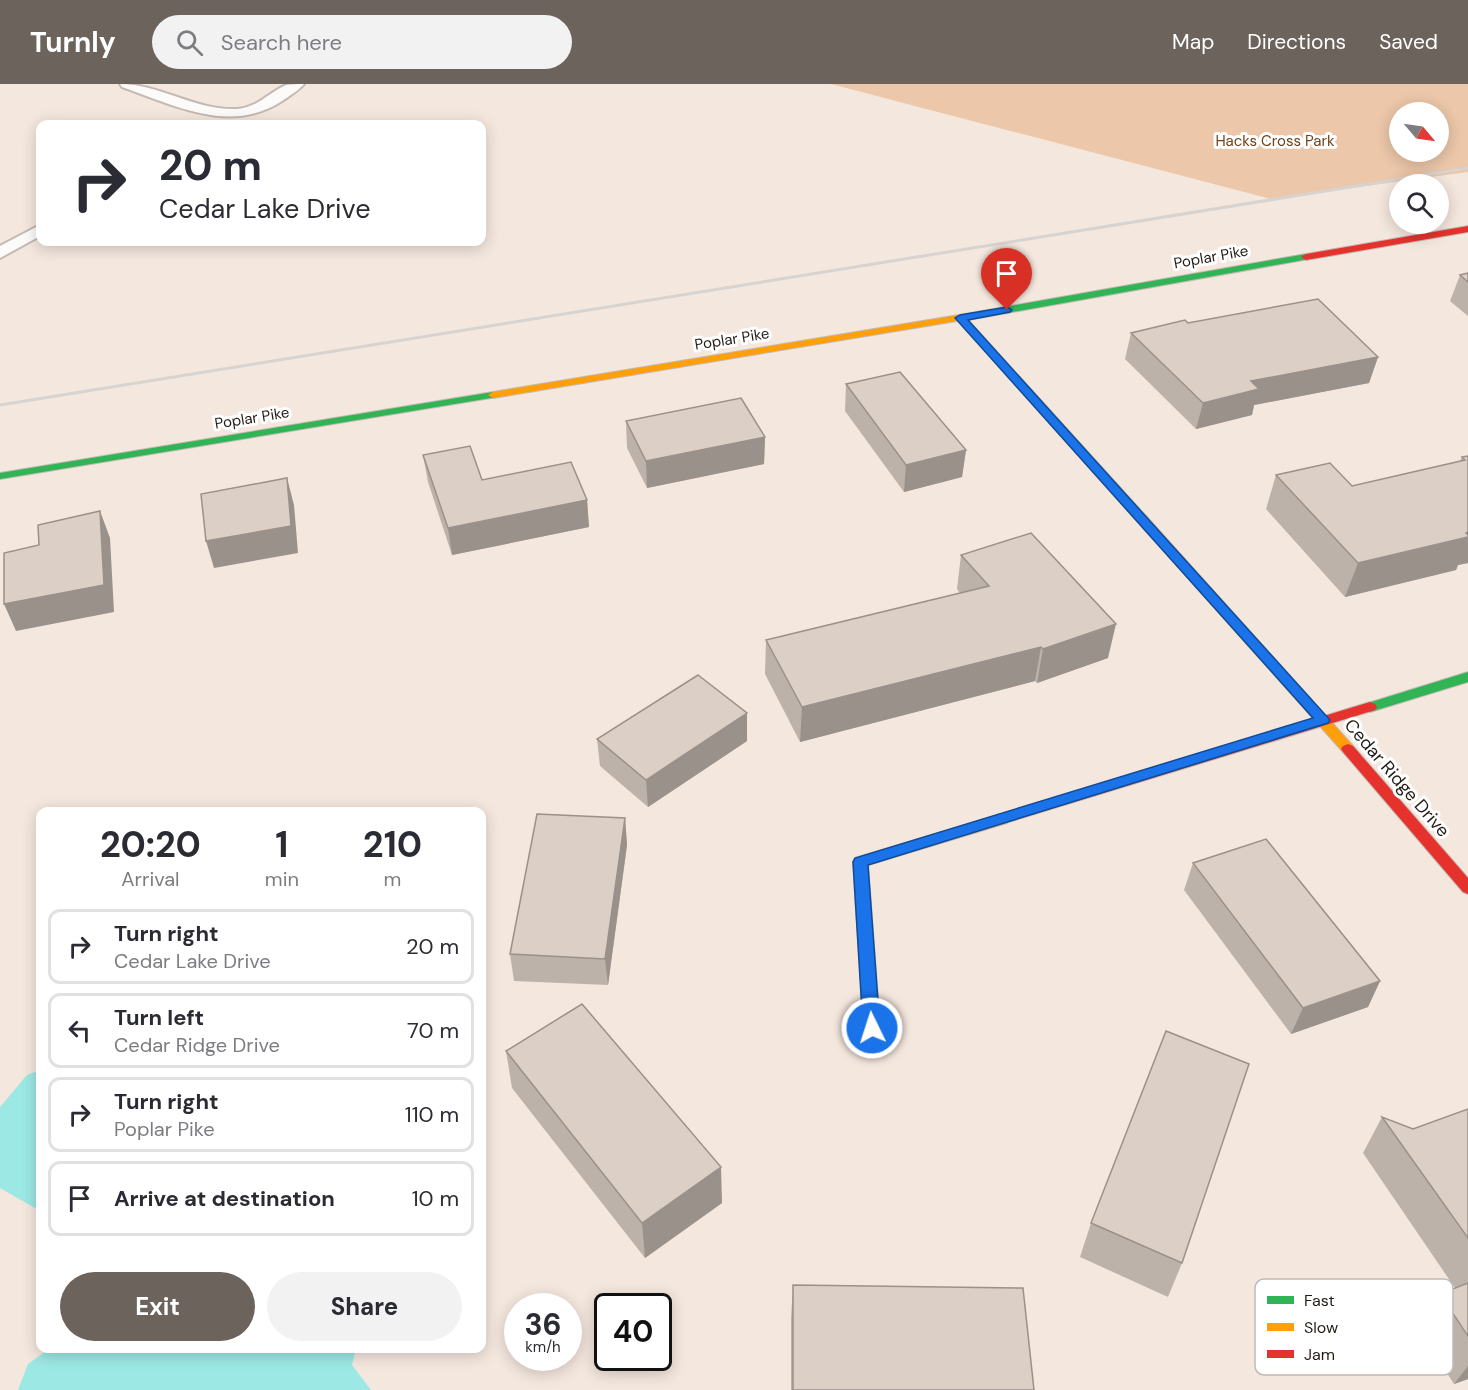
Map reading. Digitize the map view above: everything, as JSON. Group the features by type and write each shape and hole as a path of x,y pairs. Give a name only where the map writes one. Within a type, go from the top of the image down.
{"main road":[{"name":"Poplar Pike","path":"0,476 960,318 1468,229"},
{"name":"Cedar Ridge Drive","path":"960,318 1323,720 1468,888"},
{"path":"872,1028 860,862 1468,677"}],"lane":[{"path":"127,84 219,113 237,114 251,111 297,84"},
{"path":"227,120 237,114"},
{"path":"0,254 36,232"}],"green space":[{"name":"Hacks Cross Park","path":"831,84 1468,84 1468,172 1449,175 1389,174 1389,183 1271,199"}],"water":[{"path":"36,1072 36,1209 0,1188 0,1107 27,1075"},
{"path":"43,1353 355,1353 352,1365 371,1390 18,1390 28,1364"}],"building":[{"path":"1468,273 1468,282 1460,275"},
{"path":"1318,299 1378,357 1251,381 1259,389 1203,403 1131,333 1185,320 1188,323"},
{"path":"900,372 966,450 906,465 846,384"},
{"path":"741,398 765,437 646,461 626,421"},
{"path":"470,446 482,480 571,462 587,500 448,528 423,455"},
{"path":"1468,456 1468,532 1466,533 1468,537 1358,563 1276,475 1330,463 1352,486 1465,460 1462,457"},
{"path":"287,478 291,526 206,541 201,494"},
{"path":"100,511 104,585 4,604 4,553 39,545 38,525"},
{"path":"1031,533 1116,624 1043,649 1041,647 802,707 766,640 989,586 961,555"},
{"path":"698,675 747,713 646,780 597,739"},
{"path":"537,814 625,818 605,959 510,954"},
{"path":"1266,839 1380,981 1303,1008 1193,863"},
{"path":"582,1004 721,1167 642,1223 506,1051"},
{"path":"1166,1031 1249,1064 1182,1263 1091,1223"},
{"path":"1468,1109 1468,1238 1382,1117 1413,1129"},
{"path":"1468,1283 1468,1336 1453,1314 1453,1289"},
{"path":"793,1285 1023,1288 1034,1390 793,1390"}],"railway":[{"path":"0,405 1468,168"}],"traffic: fast":[{"path":"965,317 1306,257"},
{"path":"961,318 1142,519"},
{"path":"0,476 493,395"},
{"path":"1370,707 1468,677"}],"traffic: slow":[{"path":"493,395 965,317"},
{"path":"1142,519 1348,749"},
{"path":"872,1028 860,862 1002,819"}],"traffic: jam":[{"path":"1306,257 1468,229"},
{"path":"1002,819 1370,707"},
{"path":"1348,749 1468,888"}],"route":[{"path":"872,1028 860,862 1323,720 960,318 1007,310"}]}
